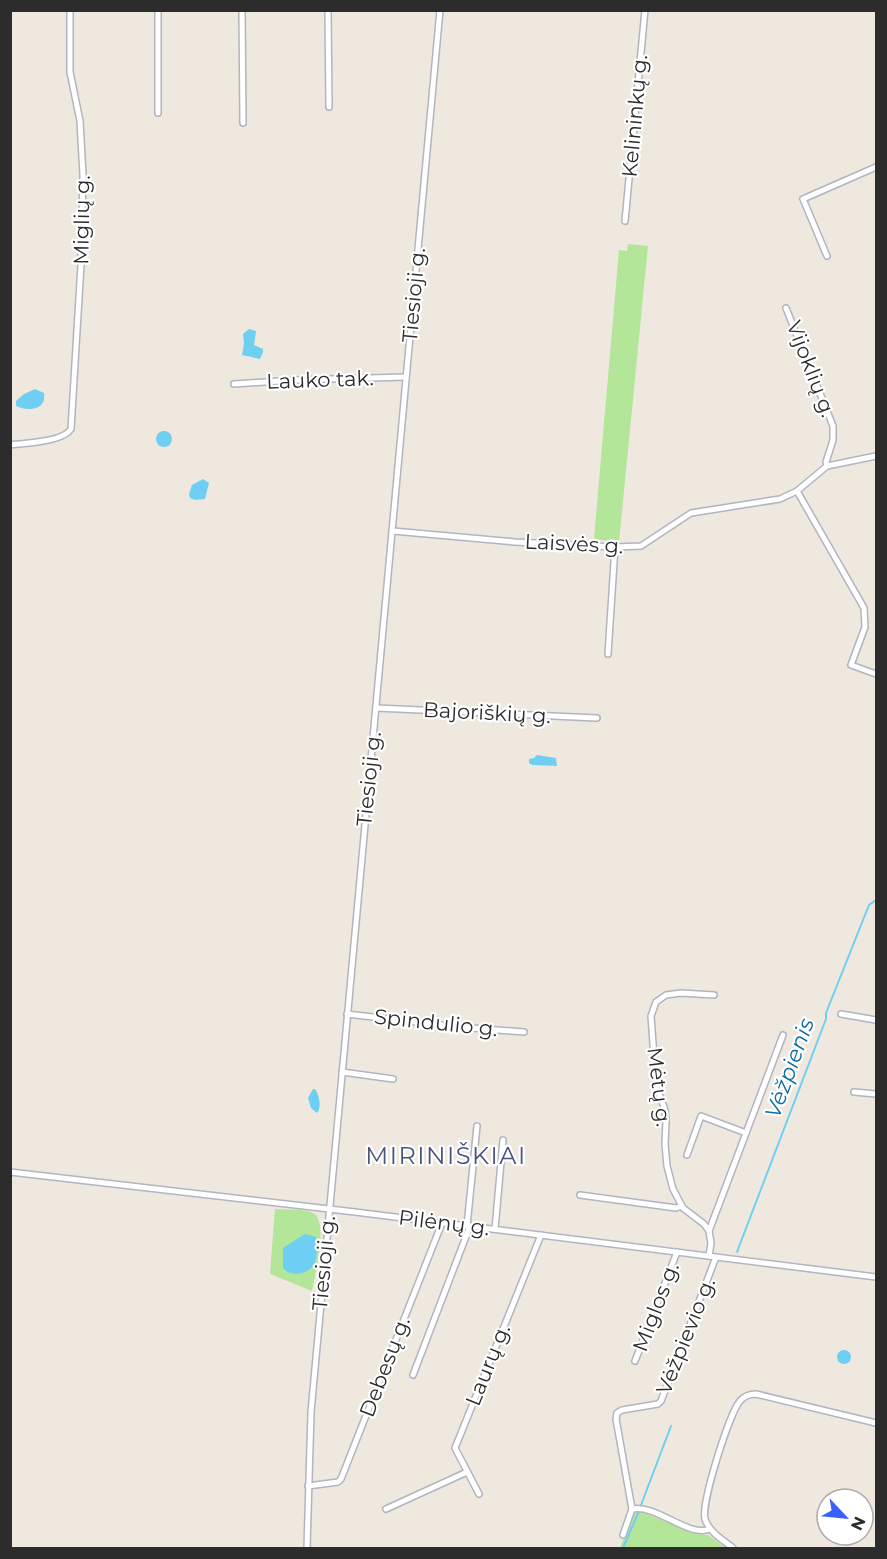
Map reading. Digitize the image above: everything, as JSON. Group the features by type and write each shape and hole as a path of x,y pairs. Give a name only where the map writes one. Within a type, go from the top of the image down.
{"street":[{"name":"Miglių g.","path":"10,445 57,438 67,435 71,429 81,265 83,175 80,121 70,72 70,10"},
{"path":"158,10 158,113"},
{"path":"242,10 243,123"},
{"path":"328,10 329,107"},
{"name":"Tiesioji g.","path":"307,1548 311,1412 440,10"},
{"name":"Kelininkų g.","path":"626,221 645,10"},
{"path":"827,256 803,199 876,167"},
{"name":"Vijoklių g.","path":"786,308 833,426 834,433 826,466"},
{"name":"Lauko tak.","path":"234,384 406,376"},
{"name":"Laisvės g.","path":"393,531 515,542 632,547 648,543 691,513 768,502 797,491 826,466 876,456"},
{"path":"797,491 864,608 864,627 851,665 876,674"},
{"path":"608,654 615,547"},
{"name":"Bajoriškių g.","path":"376,708 597,718"},
{"name":"Mėtų g.","path":"709,1231 682,1206 673,1189 667,1166 665,1110 656,1085 651,1016 656,1002 666,995 681,993 714,995"},
{"name":"Spindulio g.","path":"347,1014 524,1032"},
{"path":"841,1014 876,1020"},
{"path":"709,1256 711,1237 709,1231 783,1035"},
{"path":"342,1072 393,1079"},
{"path":"854,1092 876,1095"},
{"path":"687,1155 701,1116 746,1133"},
{"path":"412,1375 469,1226 477,1126"},
{"path":"495,1229 503,1140"},
{"name":"Pilėnų g.","path":"10,1172 442,1222 876,1277"},
{"path":"580,1195 676,1208 682,1206"},
{"name":"Debesų g.","path":"308,1486 338,1482 341,1479 442,1222"},
{"name":"Laurų g.","path":"479,1494 455,1448 541,1235"},
{"name":"Miglos g.","path":"635,1361 677,1252"},
{"name":"Vėžpievio g.","path":"632,1509 616,1419 617,1413 622,1410 658,1404 661,1401 716,1257"},
{"path":"733,1548 710,1529 704,1516 706,1495 733,1412 737,1404 747,1395 756,1394 876,1423"},
{"path":"386,1509 467,1472"},
{"path":"622,1535 632,1509 646,1509 699,1531 710,1529"}],"green space":[{"path":"628,244 648,246 619,542 594,539 619,250 627,251"},
{"path":"275,1209 304,1210 313,1213 318,1218 321,1237 312,1291 270,1274"},
{"path":"635,1510 696,1534 708,1535 726,1548 620,1548"}],"water":[{"path":"249,329 256,331 254,345 263,349 260,359 242,355 243,334"},
{"path":"35,389 44,393 43,403 40,406 26,409 16,406 16,401"},
{"path":"164,431 172,439 164,447 156,439"},
{"path":"203,479 209,483 205,499 190,498 192,485"},
{"path":"537,755 556,758 557,766 529,763 529,759"},
{"path":"313,1089 319,1101 317,1113 311,1108 308,1098"},
{"path":"305,1234 316,1237 315,1262 305,1272 291,1273 283,1268 283,1248"},
{"path":"844,1350 849,1352 851,1357 849,1362 844,1364 839,1362 837,1357 839,1352"}],"waterway":[{"name":"Vėžpienis","path":"737,1252 826,1019 826,1013 869,905 876,900"},
{"name":"Vėžpienis","path":"641,1505 671,1426"},
{"name":"Vėžpienis","path":"623,1548 639,1511"}],"district":[{"name":"MIRINIŠKIAI","path":"446,1156"}]}
